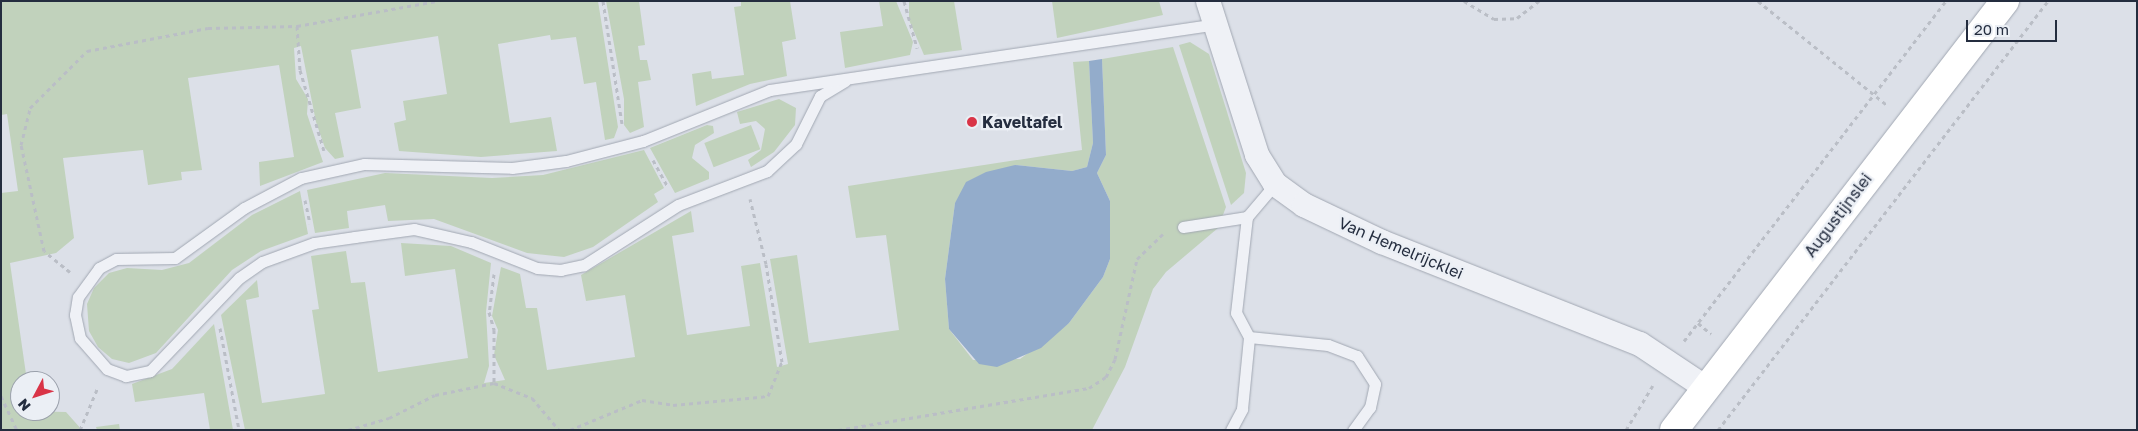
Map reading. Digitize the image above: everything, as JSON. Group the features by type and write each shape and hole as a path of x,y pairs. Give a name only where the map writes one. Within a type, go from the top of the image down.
{"street":[{"name":"Van Hemelrijcklei","path":"1208,1 1258,155 1275,184 1304,205 1382,242 1640,344 1669,360 1706,388"},
{"name":"Augustijnslei","path":"1674,430 1908,122 2004,1"}],"lane":[{"path":"845,81 820,96 796,144 783,157 745,182 678,205 584,265 561,270 537,268 471,242 414,229 314,243 262,262 208,312 150,371 126,376 107,370 80,338 75,314 84,284 116,259 161,262 182,255 244,208 301,178 333,170 402,163 512,168 625,147 749,95 1215,24"},
{"path":"1231,430 1242,409 1249,337 1236,313 1247,217 1275,184"},
{"path":"1183,227 1247,217"},
{"path":"1249,337 1328,346 1357,356 1374,384 1370,407 1353,430"}],"path":[{"path":"84,284 44,251 35,225 22,145 30,108 87,51 208,28 297,26 437,1"},
{"path":"604,1 625,147"},
{"path":"904,1 921,69"},
{"path":"1464,1 1494,19 1517,18 1539,1"},
{"path":"1758,1 1908,122"},
{"path":"1626,430 1669,360 1946,1"},
{"path":"1718,430 2048,1"},
{"path":"297,26 300,70 320,146 333,170"},
{"path":"642,141 678,205"},
{"path":"301,178 314,243"},
{"path":"570,430 642,400 673,405 754,399 768,396 774,387 782,362 766,264 745,182"},
{"path":"838,430 1089,388 1106,377 1115,359 1137,259 1158,237 1183,227"},
{"path":"494,383 494,330 489,312 499,254"},
{"path":"208,312 223,331 239,430"},
{"path":"1698,323 1719,340"},
{"path":"80,430 107,370"},
{"path":"348,430 389,418 435,395 494,383 532,398 560,430"},
{"path":"1,396 17,430"}],"green space":[{"path":"1,1 598,1 618,127 614,138 605,140 596,82 584,84 576,37 551,40 550,35 498,44 510,123 551,117 557,151 481,157 399,151 394,123 406,120 403,101 447,94 438,36 351,50 361,108 335,113 344,157 335,159 325,148 316,122 301,46 294,48 296,79 308,99 307,114 323,162 260,186 259,162 294,157 279,65 188,78 202,170 181,172 182,180 148,185 143,150 63,158 74,238 56,253 10,263 26,371 10,371 10,421 60,421 60,412 66,412 82,430 1,430 1,193 18,191 7,114 1,115"},
{"path":"606,1 639,1 645,45 638,46 640,60 647,60 651,80 638,82 644,127 630,133 624,125 624,99"},
{"path":"741,1 790,1 796,39 782,42 787,76 750,84 696,106 692,74 711,71 712,79 744,75 734,7 741,6"},
{"path":"879,1 896,1 913,42 910,55 845,68 840,32 883,26"},
{"path":"909,1 954,1 962,50 924,55 909,20"},
{"path":"1052,1 1159,1 1163,15 1057,38"},
{"path":"1190,42 1209,54 1246,173 1244,193 1231,205 1179,45"},
{"path":"1173,47 1226,207 1218,228 1166,272 1153,289 1125,367 1092,430 245,430 221,315 257,280 259,297 246,300 262,403 325,394 312,310 319,309 311,256 346,251 351,283 365,282 378,372 468,358 455,269 405,276 401,243 451,246 491,263 486,312 489,366 484,383 505,380 494,355 498,330 492,316 501,267 520,274 526,308 537,308 547,370 635,357 625,295 586,301 581,275 691,211 694,232 672,236 687,335 750,326 741,266 760,263 777,367 788,364 770,259 797,255 809,343 899,330 886,235 856,238 848,186 1082,150 1073,62 1089,61 1093,143 1087,167 1072,171 1015,165 955,203 945,279 949,329 973,360 1020,359 1069,323 1103,277 1110,259 1110,201 1097,173 1106,155 1102,59"},
{"path":"779,99 796,108 795,125 774,152 751,167 748,160 761,150 765,129 756,121 740,124 737,112"},
{"path":"707,125 713,126 714,133 695,145 692,158 709,172 709,179 675,193 650,148"},
{"path":"751,125 760,149 714,167 704,143"},
{"path":"644,150 664,188 654,194 658,202 593,247 564,257 527,253 434,219 388,221 385,205 347,211 349,228 315,233 307,190 385,173 492,178 543,175"},
{"path":"300,191 308,234 261,251 232,270 156,353 129,363 112,359 98,347 89,331 87,304 94,288 109,273 127,268 162,270 189,263 252,215"},
{"path":"214,324 233,430 210,430 204,393 135,402 132,384 172,369"},
{"path":"119,424 120,430 97,430 96,427"}],"water":[{"path":"1102,59 1106,155 1097,173 1110,201 1110,259 1103,277 1069,323 1041,348 997,367 979,364 949,329 945,279 955,203 966,182 986,172 1015,165 1072,171 1087,167 1093,143 1089,61"}],"place":[{"name":"Kaveltafel","path":"972,122"}]}
